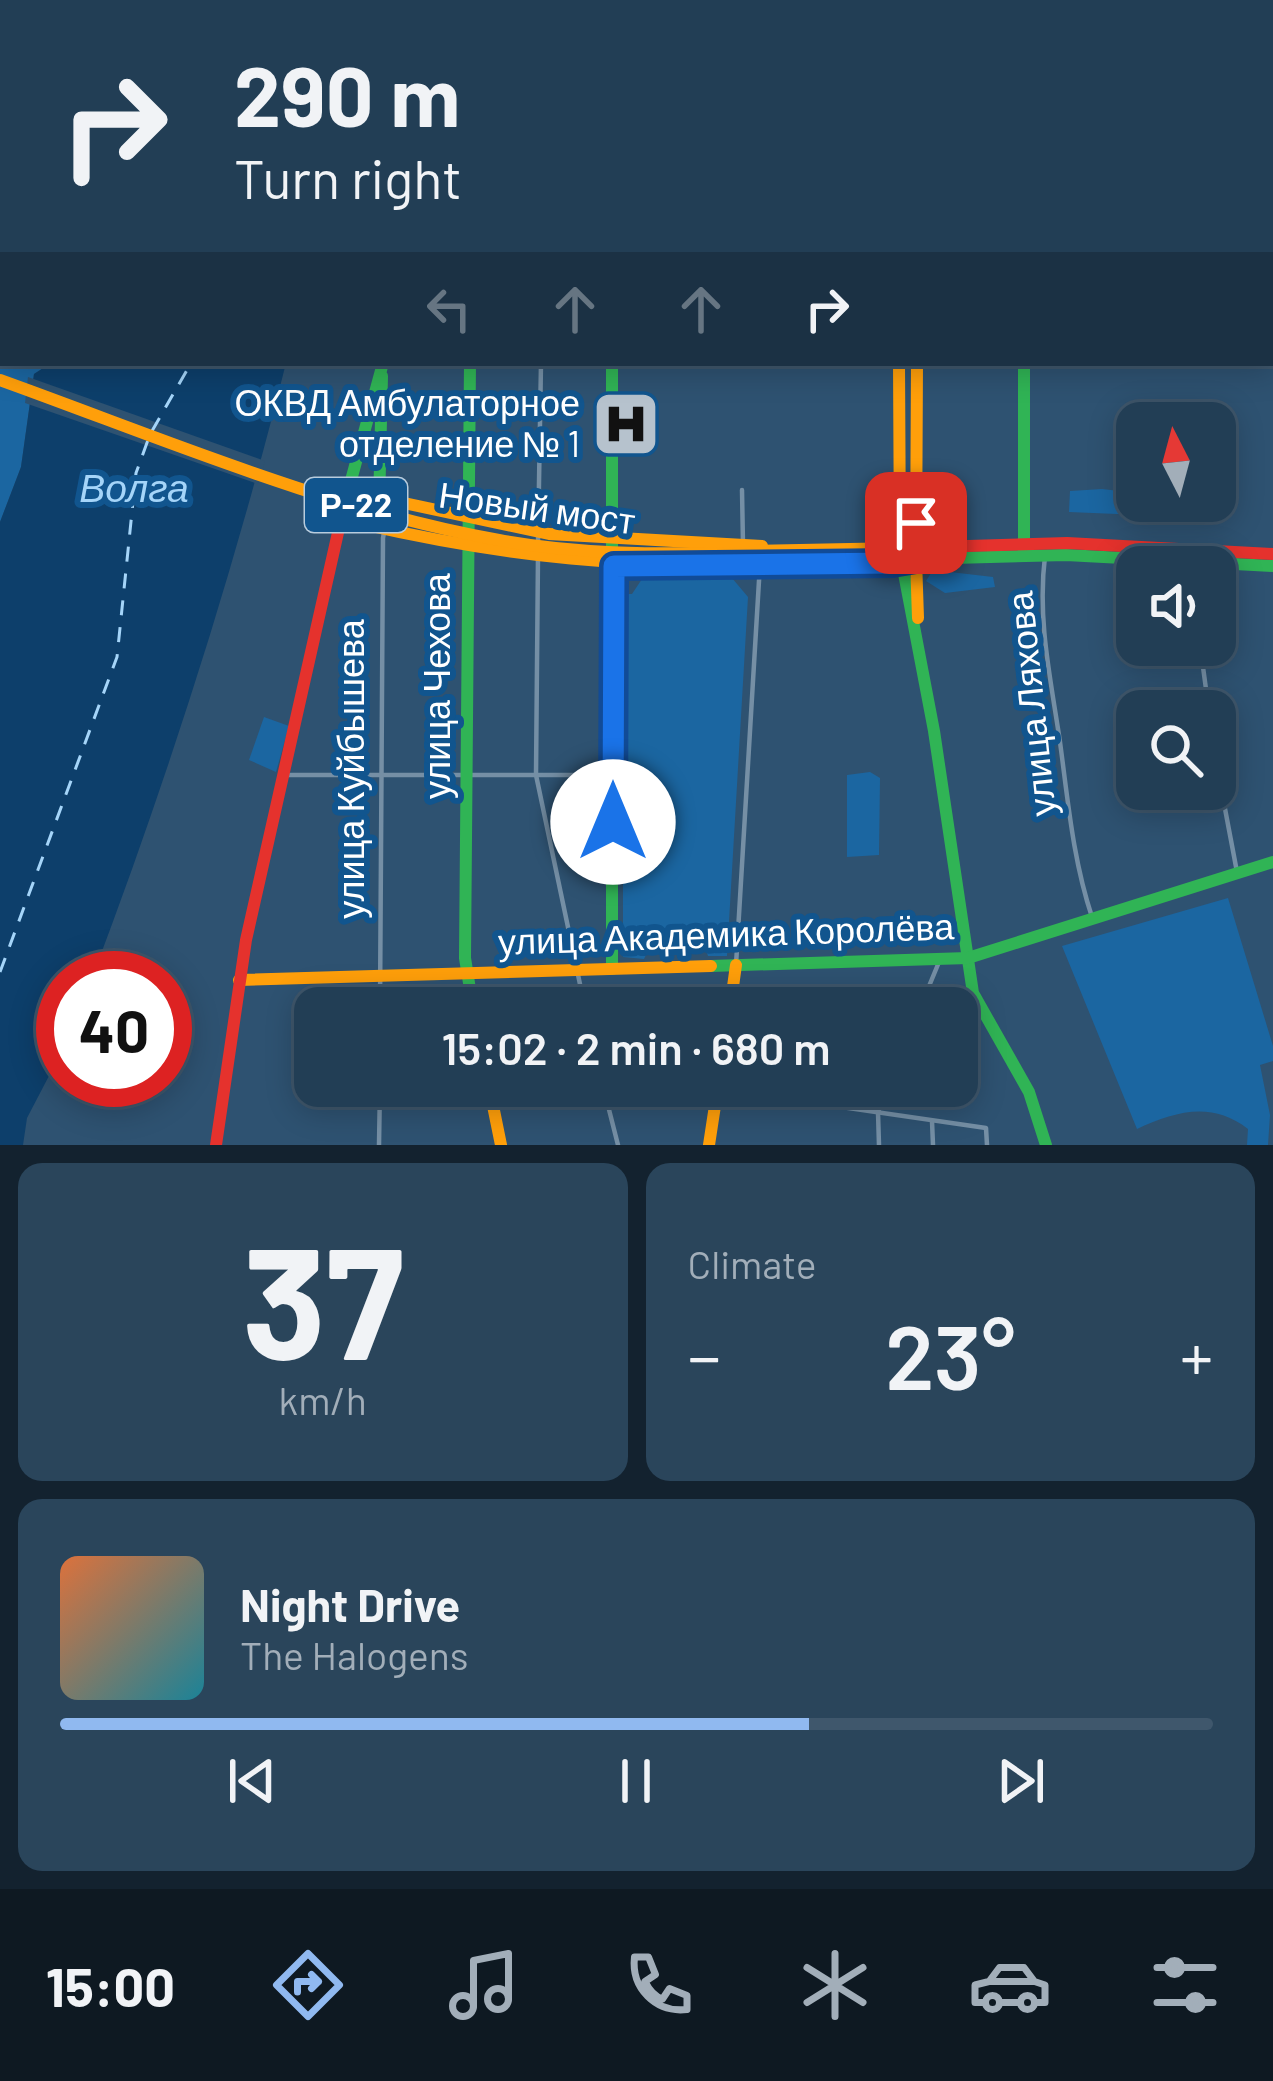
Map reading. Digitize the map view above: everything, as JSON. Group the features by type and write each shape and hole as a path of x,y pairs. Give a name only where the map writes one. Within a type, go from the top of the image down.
{"main road":[{"name":"улица Чехова","path":"469,987 470,366"},
{"path":"612,366 613,969"},
{"path":"899,366 898,483 973,993 1029,1092 1046,1145"},
{"path":"909,554 917,483 917,366"},
{"path":"1024,366 1024,549"},
{"path":"334,550 346,529 374,519 381,501 382,370"},
{"path":"216,1145 239,980 344,504 382,370"},
{"name":"Новый мост","path":"0,380 362,507 450,530 583,550 788,554"},
{"path":"898,483 917,483"},
{"path":"344,504 356,490 381,501 538,532 743,545 788,554 1024,549 1116,554"},
{"path":"344,504 359,524 538,560 614,566 760,563 788,554"},
{"path":"1024,549 1116,557"},
{"path":"1236,557 1273,554"},
{"path":"1236,562 1273,566"},
{"name":"улица Академика Королёва","path":"239,980 939,962 968,958 1273,862"},
{"path":"733,987 736,965"},
{"path":"493,1107 501,1145"},
{"path":"710,1145 715,1107"}],"street":[{"path":"541,366 536,775 581,987"},
{"path":"742,490 743,545"},
{"name":"улица Куйбышева","path":"381,501 381,987"},
{"name":"улица Ляхова","path":"1045,554 1041,607 1047,671 1079,879 1092,917"},
{"path":"736,965 760,563"},
{"path":"286,775 613,775"},
{"path":"1225,810 1237,872"},
{"path":"929,987 939,962"},
{"path":"380,1107 380,1145"},
{"path":"608,1107 618,1145"},
{"path":"845,1107 986,1128 987,1145"},
{"path":"879,1145 880,1107"},
{"path":"932,1121 933,1145"}],"shaded area":[{"path":"0,366 46,366 34,374 21,467 0,522"},
{"path":"1070,491 1116,491 1116,514 1069,512"},
{"path":"933,570 993,577 995,587 945,593 926,581"},
{"path":"644,576 732,578 748,597 727,956 708,956 701,935 674,925 657,932 644,959 623,957 623,594 632,594"},
{"path":"264,717 289,726 276,772 249,760"},
{"path":"870,772 880,778 879,855 847,857 847,775"},
{"path":"1228,898 1273,1046 1273,1061 1260,1065 1270,1115 1268,1145 1247,1145 1248,1129 1207,1112 1166,1117 1137,1129 1062,946"}],"water":[{"name":"Волга","path":"46,366 285,366 222,596 102,951 36,951 36,1101 27,1118 23,1145 0,1145 0,522 21,467 34,374"}],"pier":[{"path":"28,377 265,461 258,484 25,403"}],"ferry route":[{"path":"152,431 189,366"},
{"path":"0,972 117,657 136,473 148,440"}],"traffic: fast":[{"path":"382,366 344,506 357,524 370,522 379,508 382,376"},
{"path":"470,366 465,958 470,987"},
{"path":"612,366 612,969"},
{"path":"1024,366 1024,555"},
{"path":"349,495 362,489 377,499"},
{"path":"916,559 1066,555 1273,566"},
{"path":"901,558 934,731 973,993 1029,1092 1046,1145"},
{"path":"711,966 968,958 1273,862"}],"traffic: slow":[{"path":"753,551 900,548 899,366"},
{"path":"728,553 875,563 916,559 917,366"},
{"path":"0,380 308,491 435,527 556,548 728,553"},
{"path":"376,497 549,534 762,546"},
{"path":"362,524 571,559 676,564 782,561"},
{"path":"916,559 918,618"},
{"path":"733,987 736,965"},
{"path":"239,980 711,966"},
{"path":"493,1107 501,1145"},
{"path":"709,1145 715,1107"}],"traffic: jam":[{"path":"216,1145 246,940 344,506"},
{"path":"900,548 1067,543 1273,554"}],"place":[{"name":"ОКВД Амбулаторное отделение № 1","path":"626,424"}],"route":[{"path":"613,822 614,566 729,567 788,560 892,563 916,559 916,523"}]}
